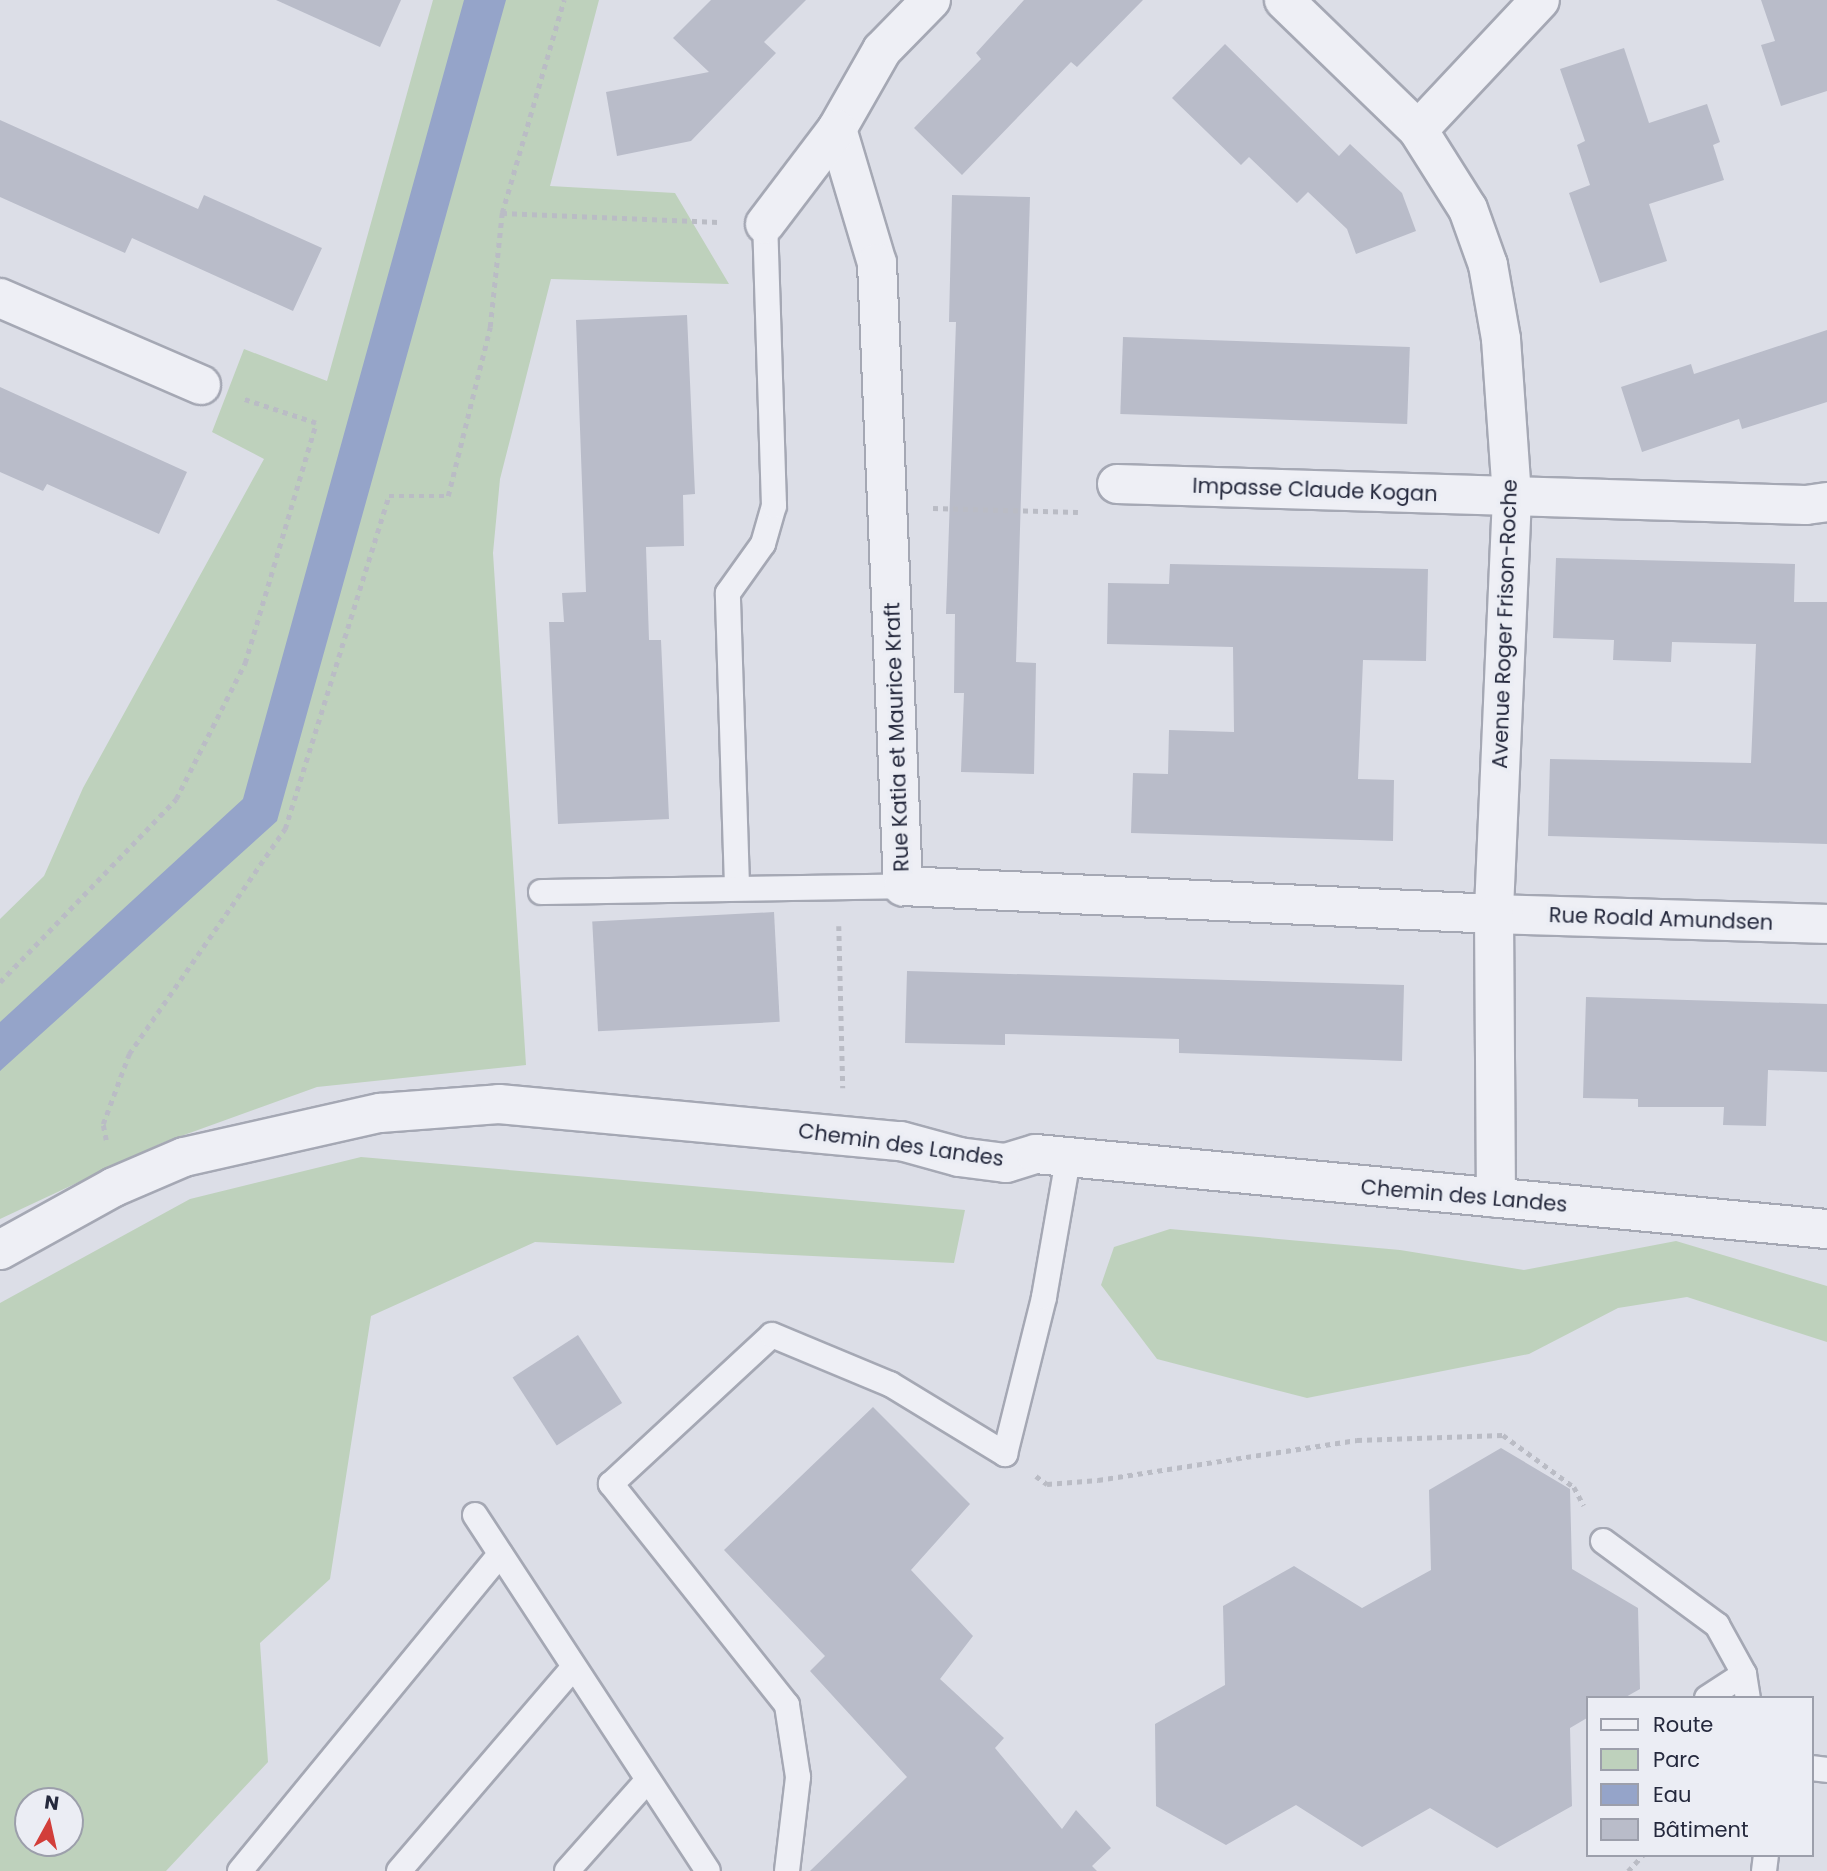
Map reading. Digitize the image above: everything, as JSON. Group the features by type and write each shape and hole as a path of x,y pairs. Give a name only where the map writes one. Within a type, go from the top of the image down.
{"street":[{"path":"765,224 837,129 882,50 931,0"},
{"name":"Avenue Roger Frison-Roche","path":"1284,0 1418,130 1468,209 1488,265 1501,339 1512,497 1494,915 1496,1198"},
{"path":"1418,130 1540,0"},
{"name":"Rue Katia et Maurice Kraft","path":"837,129 877,263 903,886 1494,915"},
{"path":"0,298 201,385"},
{"name":"Impasse Claude Kogan","path":"1117,484 1512,497"},
{"path":"1512,497 1827,502"},
{"name":"Rue Roald Amundsen","path":"1494,915 1827,924"},
{"name":"Chemin des Landes","path":"0,1250 114,1187 184,1157 281,1132 380,1113 499,1104 901,1141 959,1157 1006,1163 1036,1154 1827,1229"}],"lane":[{"path":"737,886 727,593 763,544 774,506 765,224"},
{"path":"541,892 737,886 903,886"},
{"path":"787,1871 798,1777 788,1705 611,1484 772,1335 890,1384 1005,1454 1044,1297 1068,1159"},
{"path":"475,1515 708,1871"},
{"path":"1603,1541 1717,1625 1746,1686 1714,1696"},
{"path":"240,1871 500,1555"},
{"path":"399,1871 573,1668"},
{"path":"567,1871 647,1781"}],"path":[{"path":"114,1187 103,1124 129,1054 285,829 389,496 448,496 490,327 502,213 564,0"},
{"path":"502,213 765,224"},
{"path":"0,982 176,799 245,663 316,423 201,385"},
{"path":"887,507 1112,513 1117,484"},
{"path":"1005,1454 1047,1484 1357,1440 1503,1435 1574,1487 1603,1541"},
{"path":"1628,1871 1641,1857"}],"green space":[{"path":"433,0 599,0 550,186 675,193 729,284 551,279 500,479 493,553 526,1065 317,1087 162,1143 0,1219 0,919 44,876 83,788 264,459 212,432 244,349 327,381"},
{"path":"361,1157 965,1210 954,1263 535,1242 371,1316 330,1579 260,1643 268,1762 166,1871 0,1871 0,1303 190,1199"},
{"path":"1170,1229 1400,1250 1524,1270 1676,1241 1827,1286 1827,1342 1687,1297 1618,1308 1529,1354 1307,1398 1157,1359 1101,1285 1114,1247"}],"water":[{"path":"464,0 506,0 277,821 0,1071 0,1022 243,799"}],"building":[{"path":"276,0 401,0 380,47"},
{"path":"711,0 806,0 764,42 776,53 691,141 617,156 606,92 709,72 673,38"},
{"path":"1024,0 1143,0 1077,67 1071,62 962,175 914,128 981,59 976,53"},
{"path":"1761,0 1827,0 1827,91 1781,106 1761,45 1775,41"},
{"path":"1225,44 1339,156 1350,144 1402,193 1416,231 1356,254 1347,229 1308,192 1297,203 1249,157 1241,165 1172,98"},
{"path":"1624,48 1649,123 1707,104 1720,142 1713,145 1724,180 1649,204 1667,261 1600,283 1569,193 1590,185 1577,145 1585,141 1560,69"},
{"path":"0,120 198,209 204,195 322,248 293,311 132,238 125,253 0,197"},
{"path":"952,195 1030,197 1016,662 1036,663 1034,774 961,772 964,693 954,693 955,614 946,614 956,322 949,322"},
{"path":"687,315 695,494 683,495 684,546 646,547 649,640 661,640 669,819 558,824 549,622 564,622 562,593 586,592 576,320"},
{"path":"1827,330 1827,402 1742,429 1739,419 1642,452 1621,387 1691,364 1694,374"},
{"path":"1123,337 1410,347 1407,424 1120,414"},
{"path":"0,387 187,472 159,534 47,484 43,491 0,472"},
{"path":"1556,558 1795,564 1794,602 1827,602 1827,844 1548,836 1550,759 1751,763 1756,644 1672,642 1671,662 1613,660 1614,640 1553,638"},
{"path":"1170,564 1428,569 1426,661 1363,660 1358,779 1394,780 1393,841 1131,833 1133,773 1168,774 1169,730 1234,732 1233,647 1107,644 1108,583 1169,584"},
{"path":"774,912 780,1022 598,1031 592,922"},
{"path":"907,971 1404,985 1402,1061 1179,1053 1179,1039 1005,1034 1005,1045 905,1043"},
{"path":"1586,997 1827,1004 1827,1072 1768,1070 1766,1126 1723,1125 1724,1107 1638,1107 1638,1099 1583,1098"},
{"path":"578,1335 622,1403 557,1445 513,1377"},
{"path":"873,1407 970,1504 911,1570 973,1636 940,1679 1004,1738 995,1748 1062,1829 1076,1810 1111,1848 1092,1866 1097,1871 810,1871 907,1777 810,1671 825,1656 724,1550"},
{"path":"1501,1448 1570,1489 1572,1569 1638,1608 1640,1689 1628,1696 1586,1696 1586,1719 1570,1728 1572,1806 1497,1848 1430,1808 1362,1847 1296,1805 1226,1845 1156,1806 1155,1724 1225,1685 1223,1606 1294,1566 1362,1608 1431,1570 1429,1490"}]}
